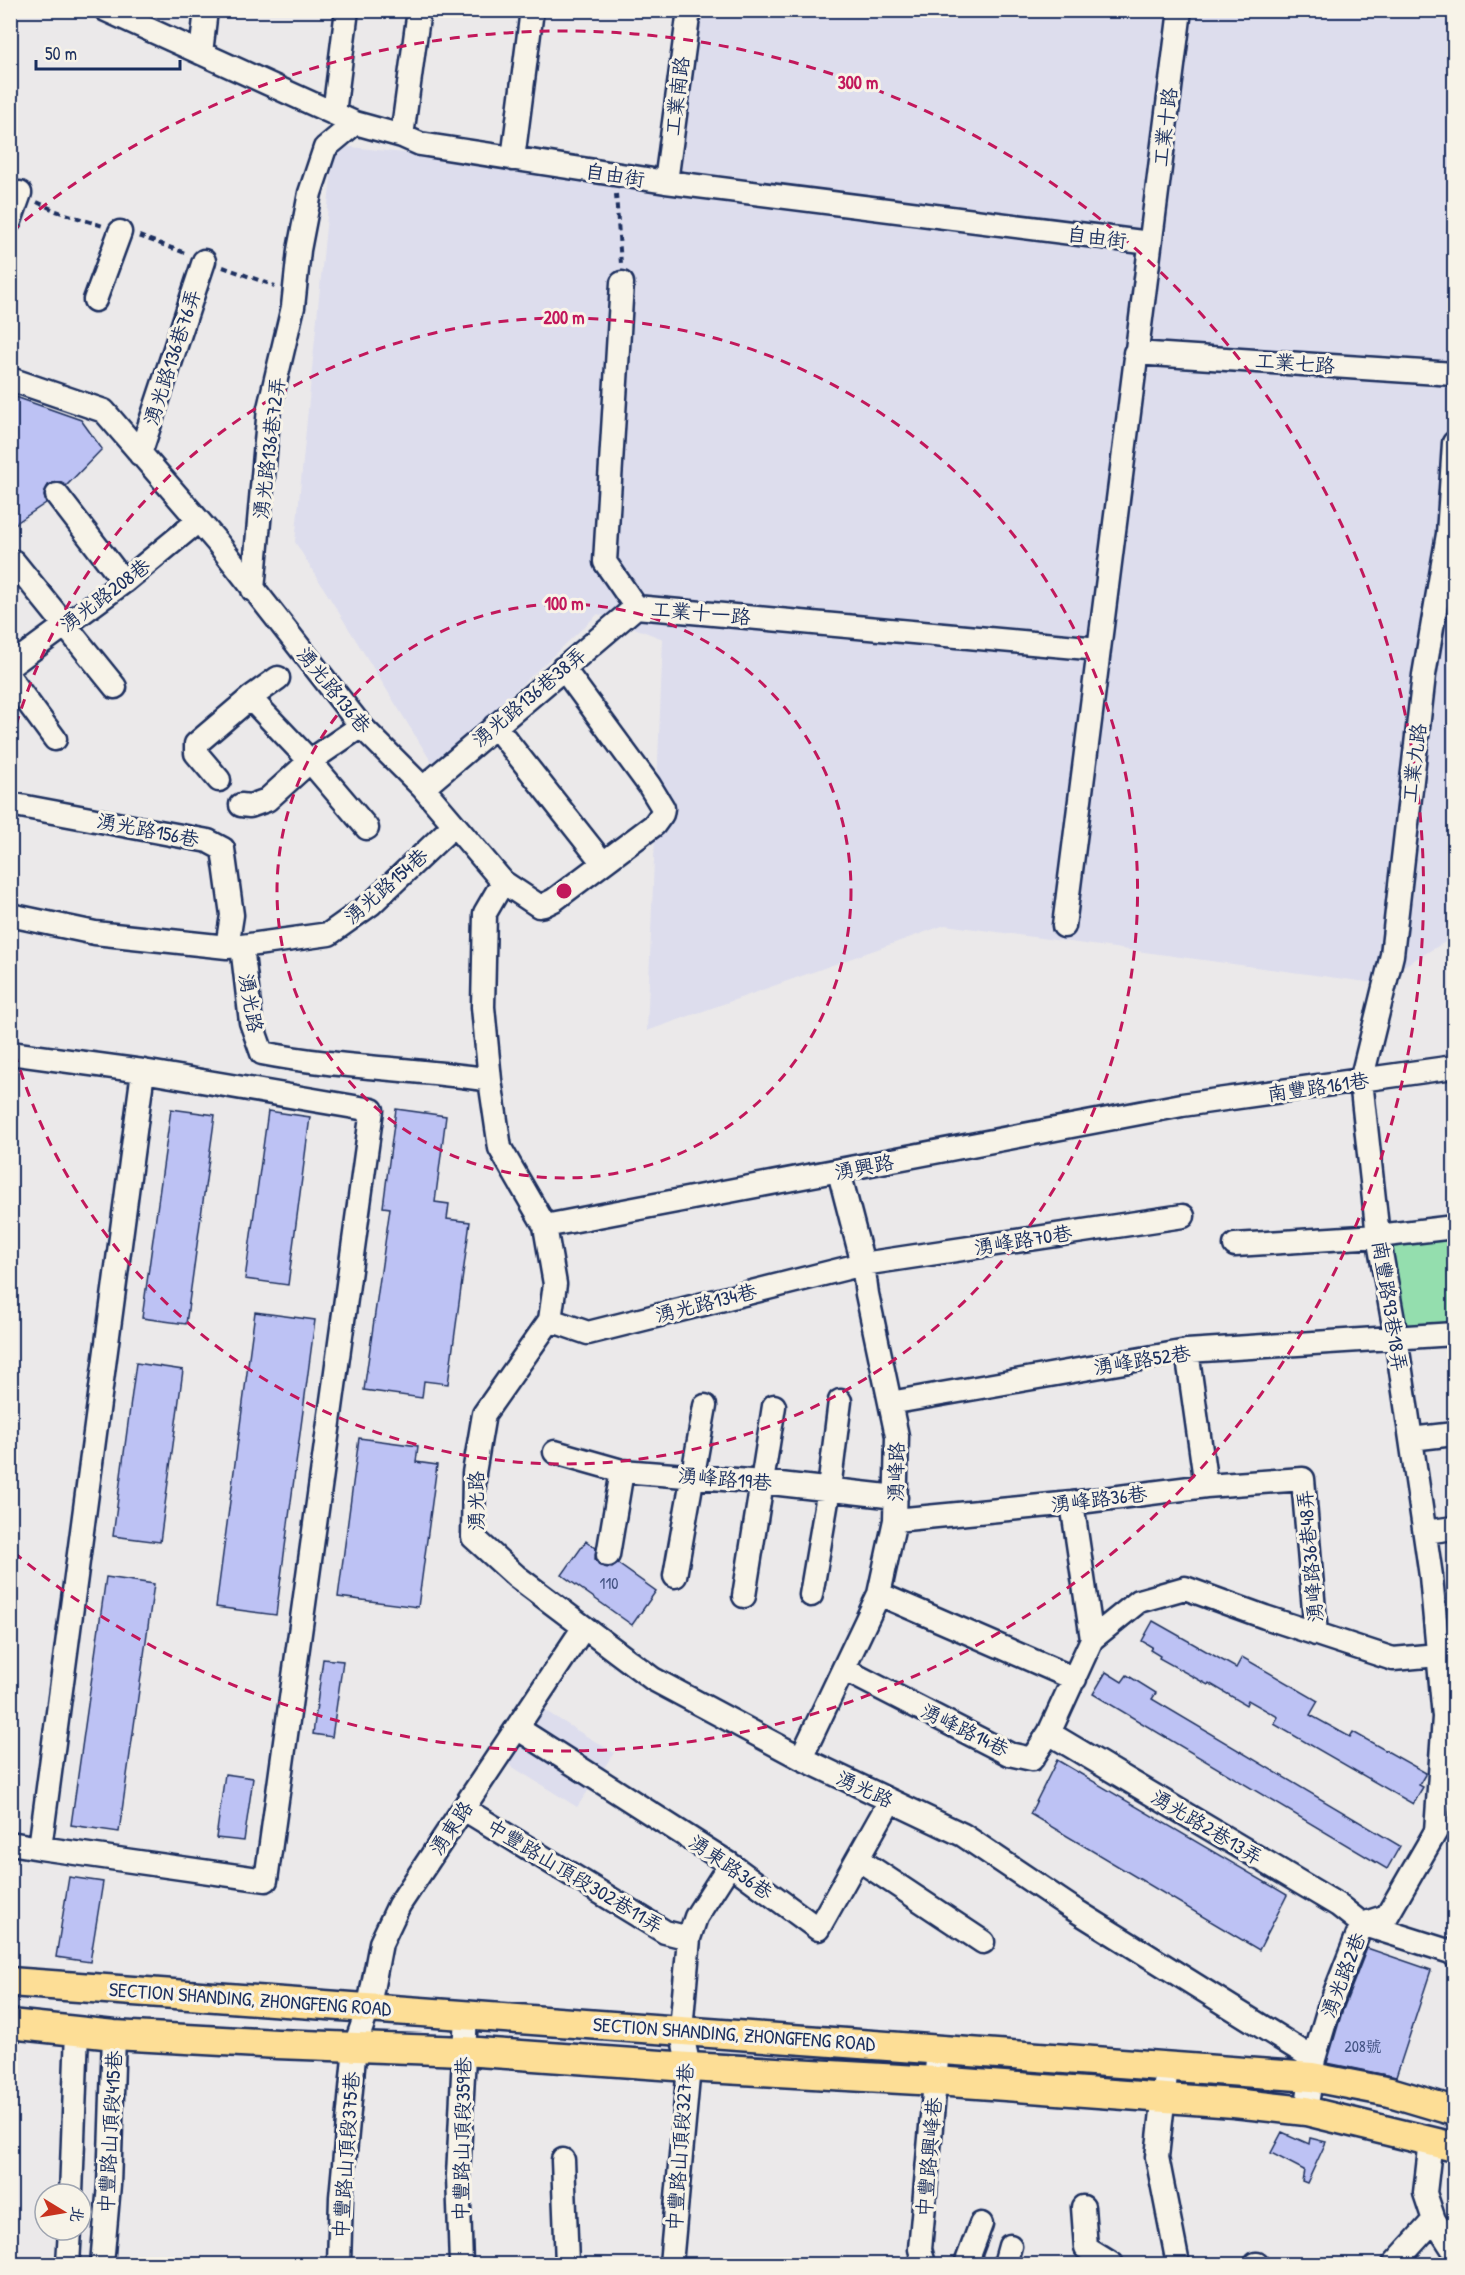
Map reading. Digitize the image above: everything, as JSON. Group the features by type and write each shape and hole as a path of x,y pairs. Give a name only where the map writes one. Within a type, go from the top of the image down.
{"main road":[{"name":"SECTION SHANDING, ZHONGFENG ROAD","path":"10,1982 369,2006 1167,2066 1313,2068 1455,2110"},
{"name":"SECTION SHANDING, ZHONGFENG ROAD","path":"10,2024 114,2035 464,2051 1163,2098 1306,2111 1443,2144"}],"street":[{"name":"自由街","path":"106,10 355,123 402,136 420,144 666,183 1150,243"},
{"path":"201,53 206,10"},
{"path":"334,113 347,10"},
{"path":"402,136 419,10"},
{"path":"513,159 532,10"},
{"name":"工業南路","path":"666,183 689,10"},
{"name":"工業十路","path":"1064,926 1180,10"},
{"name":"湧光路136巷72弄","path":"253,590 270,408 293,307 299,250 308,205 326,148 355,123"},
{"path":"10,222 20,193"},
{"path":"95,300 120,232"},
{"name":"湧光路136巷76弄","path":"140,454 204,261"},
{"name":"工業十一路","path":"622,283 605,562 636,606 1099,649"},
{"name":"工業七路","path":"1136,353 1455,374"},
{"name":"湧光路136巷","path":"10,379 104,411 198,521 361,726 423,788 503,882 538,906 544,905 603,863"},
{"name":"工業九路","path":"1361,1081 1392,955 1424,675 1448,534 1455,443"},
{"path":"57,495 124,582"},
{"name":"湧光路208巷","path":"10,666 124,582 198,521"},
{"path":"14,562 115,687"},
{"name":"湧光路136巷38弄","path":"423,788 636,606"},
{"path":"495,726 603,863 654,825 662,814 663,808 649,785 563,669"},
{"path":"10,678 55,739"},
{"path":"219,780 195,753 196,744 250,698 278,678"},
{"path":"250,698 310,761 367,828"},
{"path":"241,805 250,806 267,800 310,761 361,726"},
{"name":"湧光路156巷","path":"10,804 208,841 223,849 234,946"},
{"name":"湧光路154巷","path":"234,946 329,934 371,904 454,825"},
{"path":"489,1080 483,1007 485,913 503,882"},
{"path":"10,915 95,933 234,946"},
{"name":"湧光路","path":"234,946 251,1022 262,1053 294,1059 489,1080 500,1148 545,1226 555,1284 550,1320 484,1414 474,1473 473,1537 516,1576 653,1679 801,1758 963,1835 1313,2068"},
{"path":"10,1053 143,1071 372,1110 266,1880 10,1843"},
{"name":"南豐路161巷","path":"1182,1105 1455,1067"},
{"path":"40,1848 143,1071"},
{"name":"南豐路93巷18弄","path":"1361,1081 1378,1236 1396,1337 1431,1576 1444,1717 1445,1835"},
{"name":"湧興路","path":"545,1226 840,1172 1182,1105"},
{"name":"湧峰路","path":"801,1758 824,1707 845,1670 879,1594 896,1509 897,1436 867,1294 863,1264 840,1172"},
{"name":"湧峰路70巷","path":"863,1264 1183,1216"},
{"path":"1235,1245 1378,1236 1455,1227"},
{"name":"湧光路134巷","path":"550,1320 588,1333 863,1264"},
{"name":"湧峰路52巷","path":"890,1403 1187,1351 1455,1334"},
{"path":"1187,1351 1206,1486"},
{"path":"811,1595 829,1489 840,1401"},
{"path":"675,1576 705,1406"},
{"path":"744,1596 774,1406"},
{"path":"1411,1438 1455,1434"},
{"name":"湧峰路19巷","path":"555,1452 622,1471 829,1489 896,1509"},
{"path":"608,1555 622,1471"},
{"name":"湧峰路36巷","path":"896,1509 1072,1503 1206,1486 1303,1479"},
{"name":"湧峰路36巷48弄","path":"1303,1479 1316,1634"},
{"path":"1072,1503 1092,1640"},
{"path":"1425,1532 1455,1528"},
{"path":"1092,1640 1139,1601 1185,1588 1394,1659 1438,1655"},
{"path":"879,1594 1075,1679"},
{"name":"湧東路","path":"355,2046 369,2006 381,1943 399,1905 584,1627"},
{"name":"湧峰路14巷","path":"845,1670 1009,1754 1032,1758 1049,1733 1092,1640"},
{"name":"湧東路36巷","path":"517,1728 730,1864 818,1929 890,1801"},
{"name":"湧光路2巷13弄","path":"1049,1733 1338,1905 1362,1924"},
{"name":"中豐路山頂段302巷11弄","path":"464,1809 665,1932 689,1938"},
{"name":"湧光路2巷","path":"1306,2111 1313,2068 1329,2008 1362,1924 1387,1916 1445,1835"},
{"path":"858,1859 983,1942"},
{"name":"中豐路山頂段327巷","path":"671,2265 689,2067 681,2030 689,1938 696,1917 730,1864"},
{"path":"1362,1924 1455,1955"},
{"name":"中豐路山頂段359巷","path":"461,2265 458,2176 466,2014"},
{"path":"71,2182 77,2031"},
{"name":"中豐路山頂段415巷","path":"102,2265 109,2185 114,2035"},
{"name":"中豐路山頂段375巷","path":"339,2265 340,2197 355,2046"},
{"name":"中豐路興峰巷","path":"922,2263 920,2249 938,2049"},
{"path":"1167,2066 1158,2157 1178,2265"},
{"path":"1443,2144 1425,2193 1434,2220 1455,2251"},
{"path":"563,2160 567,2265"},
{"path":"1083,2206 1086,2248 1112,2265"},
{"path":"1394,2265 1434,2220"},
{"path":"966,2265 981,2224"},
{"path":"69,2265 70,2242"}],"path":[{"path":"615,175 622,283"},
{"path":"20,193 56,212 120,232 148,238 280,288 293,307"}],"shaded area":[{"path":"693,11 1454,11 1454,937 1374,983 945,925 647,1031 663,639 598,614 434,766 295,542 334,145 660,182"},
{"path":"539,1707 614,1753 577,1807 503,1761"}],"green space":[{"path":"1454,1235 1454,1323 1403,1326 1390,1242"}],"building":[{"path":"10,395 81,420 102,449 66,486 56,482 48,485 44,496 46,503 10,527"},
{"path":"171,1109 215,1115 186,1324 142,1318"},
{"path":"396,1109 446,1116 435,1202 449,1204 447,1219 470,1222 448,1384 424,1381 422,1398 364,1390 390,1208 383,1207"},
{"path":"268,1111 310,1117 288,1285 245,1279"},
{"path":"255,1312 315,1320 276,1615 216,1607"},
{"path":"136,1363 183,1370 160,1542 113,1536"},
{"path":"359,1438 418,1446 416,1462 437,1465 418,1607 338,1597"},
{"path":"586,1541 596,1548 595,1559 600,1566 612,1568 618,1564 656,1591 632,1625 562,1575"},
{"path":"106,1577 154,1584 119,1832 71,1825"},
{"path":"1153,1621 1236,1668 1242,1657 1318,1701 1310,1715 1350,1737 1353,1732 1426,1773 1419,1785 1423,1787 1413,1804 1274,1724 1278,1717 1248,1700 1246,1705 1159,1658 1160,1656 1150,1650 1152,1647 1142,1641"},
{"path":"323,1659 343,1661 332,1737 313,1734"},
{"path":"1106,1672 1122,1682 1127,1675 1156,1693 1152,1699 1400,1846 1387,1869 1093,1694"},
{"path":"1057,1760 1287,1895 1259,1950 1030,1814"},
{"path":"225,1774 253,1778 244,1841 216,1838"},
{"path":"69,1877 103,1882 90,1962 56,1957"},
{"path":"1367,1948 1431,1970 1396,2077 1327,2063 1342,2012"},
{"path":"1282,2132 1309,2144 1310,2138 1326,2142 1307,2183 1302,2181 1304,2170 1271,2153"}]}
